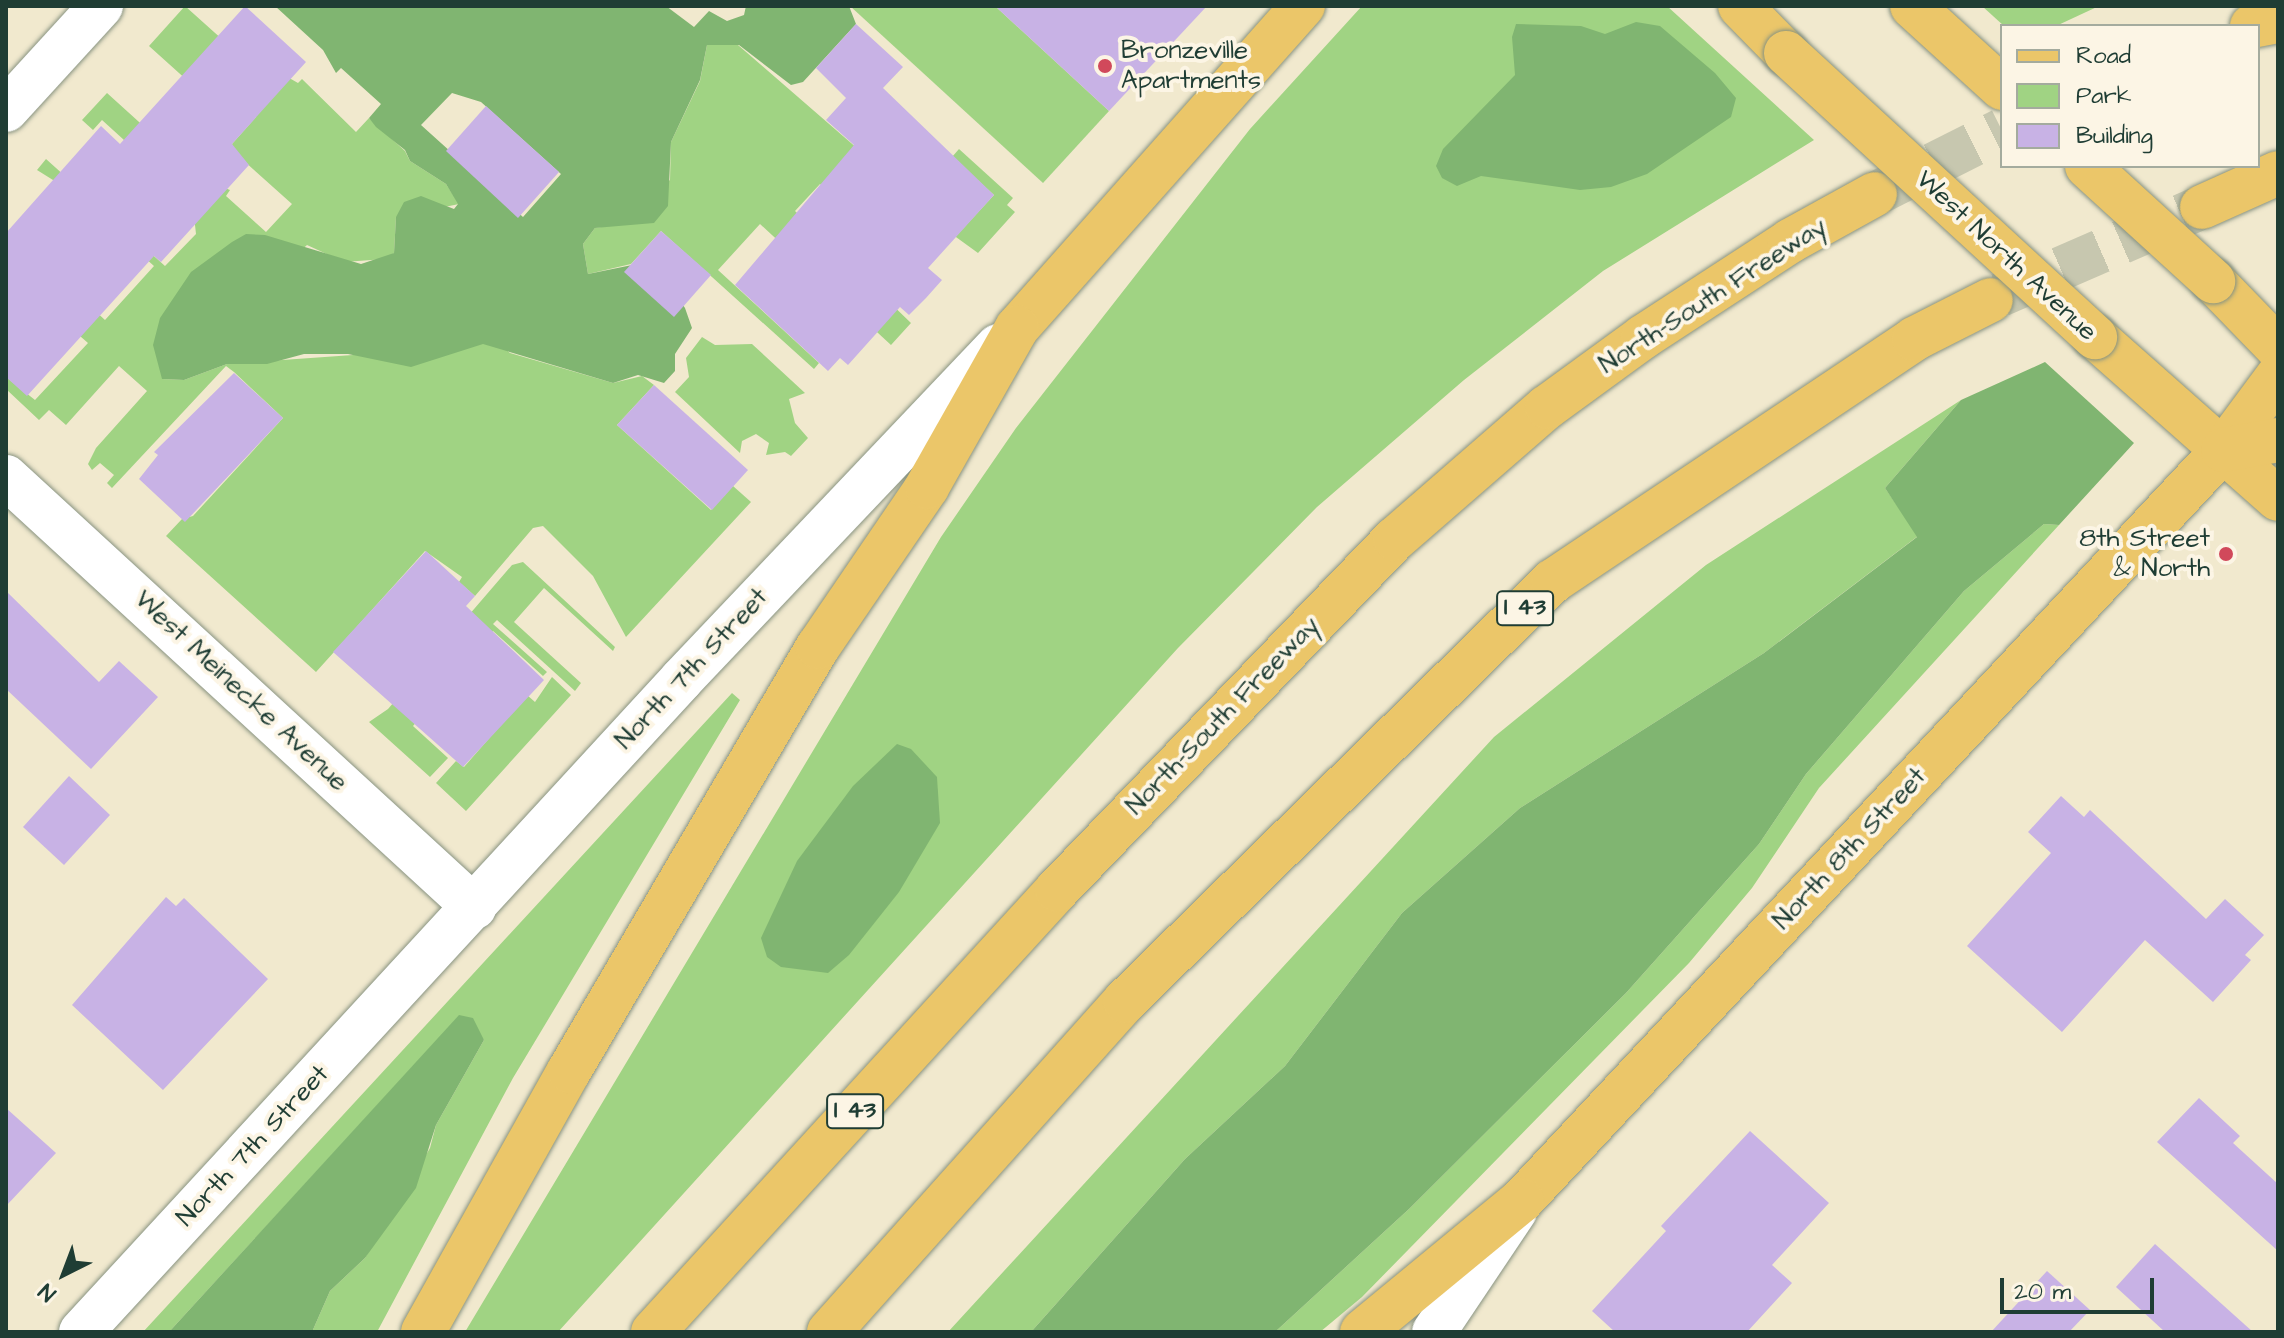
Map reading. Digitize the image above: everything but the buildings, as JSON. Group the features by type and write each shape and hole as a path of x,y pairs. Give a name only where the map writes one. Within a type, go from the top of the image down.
{"main road":[{"name":"North 7th Street","path":"1017,328 1303,6"},
{"name":"West North Avenue","path":"1740,6 1786,53 2095,337 2278,499"},
{"path":"1912,6 2000,86"},
{"path":"2089,168 2213,281 2278,348"},
{"path":"2202,207 2278,173"},
{"name":"North-South Freeway","path":"653,1332 1057,890 1395,539 1547,407 1643,337 1790,241 1875,194"},
{"name":"I 43","path":"829,1332 1125,1001 1553,581 1914,339 1991,300"},
{"path":"423,1332 569,1071 818,647 927,487 1017,328"},
{"name":"North 8th Street","path":"1522,1200 2223,450 2278,376"},
{"path":"2223,450 2278,440"},
{"path":"1362,1332 1522,1200"}],"street":[{"path":"6,110 101,6"},
{"name":"North 7th Street","path":"81,1332 682,679 1017,328"},
{"name":"West Meinecke Avenue","path":"6,477 474,907"},
{"name":"North 8th Street","path":"1434,1332 1522,1200"}],"green space":[{"path":"185,6 224,41 298,83 302,79 356,132 369,118 405,151 410,161 446,184 459,204 396,217 394,253 385,259 344,262 307,245 162,379 184,380 227,364 353,355 435,284 510,353 613,383 642,376 654,385 617,425 711,510 733,486 751,502 626,637 593,576 543,526 533,528 475,596 459,582 462,577 425,551 316,672 166,536 182,519 193,516 283,418 234,372 226,366 112,488 107,483 114,475 100,463 92,470 88,464 96,448 147,391 119,366 66,425 49,410 39,420 6,389 6,377 35,400 88,343 6,272 6,229 105,320 154,266 69,190 37,170 46,159 165,266 196,234 194,216 179,190 102,120 93,130 82,120 107,93 202,179 230,190 226,196 266,232 292,204 234,152 232,144 256,117 189,82 149,46"},
{"path":"275,6 666,6 694,27 709,11 727,21 744,15 746,6 849,6 856,24 803,82 791,85 739,45 707,45 700,80 671,142 668,206 654,223 595,228 583,244 588,274 642,263 671,288 685,308 692,328 675,354 675,371 664,383 638,375 613,383 483,344 411,367 348,354 304,354 267,364 227,364 184,380 162,379 153,345 160,318 191,272 232,242 246,234 265,235 361,264 394,253 396,217 404,202 421,196 454,209 458,204 446,184 410,161 405,150 376,127 369,118 381,104 341,68 336,73 323,50","holes":["452,93 481,102 561,174 523,217 421,125"]},
{"path":"850,6 995,6 1109,111 1043,183"},
{"path":"1362,6 1667,6 1814,140 1603,271 1464,380 1317,507 1178,648 558,1332 465,1332 941,537 1016,428 1250,129"},
{"path":"1982,6 2099,6 2060,24 2002,24"},
{"path":"1636,22 1660,26 1715,73 1736,98 1731,117 1647,174 1611,187 1580,190 1481,176 1457,186 1442,178 1436,166 1443,149 1515,75 1512,37 1516,24 1581,26 1605,34"},
{"path":"707,45 738,45 957,235 994,195 952,157 959,149 1013,198 1007,205 1015,212 978,253 938,224 831,194 820,184 795,211 911,323 891,345 760,224 718,270 819,363 814,369 661,231 631,264 588,274 583,244 595,228 621,224 670,180 671,142 700,81"},
{"path":"702,337 715,345 752,344 805,393 789,399 795,423 808,438 791,456 785,452 766,455 769,443 756,434 742,441 740,453 675,392 689,377 686,358"},
{"path":"2045,362 2134,443 2059,525 2044,524 1964,591 1806,774 1759,844 1626,993 1409,1209 1275,1332 1031,1332 1185,1159 1285,1066 1402,913 1520,808 1764,653 1917,537 1885,488 1961,400"},
{"path":"1961,400 1885,488 1918,536 1764,653 1520,808 1402,913 1285,1066 1185,1159 1031,1332 948,1332 1494,737 1706,565"},
{"path":"2044,524 2059,525 1819,788 1752,888 1689,963 1362,1297 1320,1332 1275,1332 1409,1209 1626,993 1759,844 1806,774 1964,591"},
{"path":"523,562 615,647 613,651 544,588 514,622 581,683 575,691 497,620 493,624 547,672 543,676 493,631 413,726 448,758 430,777 369,722 388,709 512,565"},
{"path":"552,677 571,695 466,811 436,783 456,761 464,767 527,695 535,702"},
{"path":"732,693 740,700 513,1078 377,1332 312,1332 330,1291 365,1258 430,1148 436,1125 484,1040 459,1016 169,1332 143,1332"},
{"path":"897,744 911,749 937,777 940,823 899,892 849,955 828,973 781,967 767,957 761,938 797,861 853,786"},
{"path":"459,1015 473,1018 484,1040 436,1125 416,1188 365,1258 330,1291 312,1332 169,1332"}],"tunnel":[{"path":"1875,194 2000,131"},
{"path":"2000,295 2202,207"}],"place":[{"name":"Bronzeville Apartments","path":"1105,66"},
{"name":"8th Street & North","path":"2226,554"}]}
